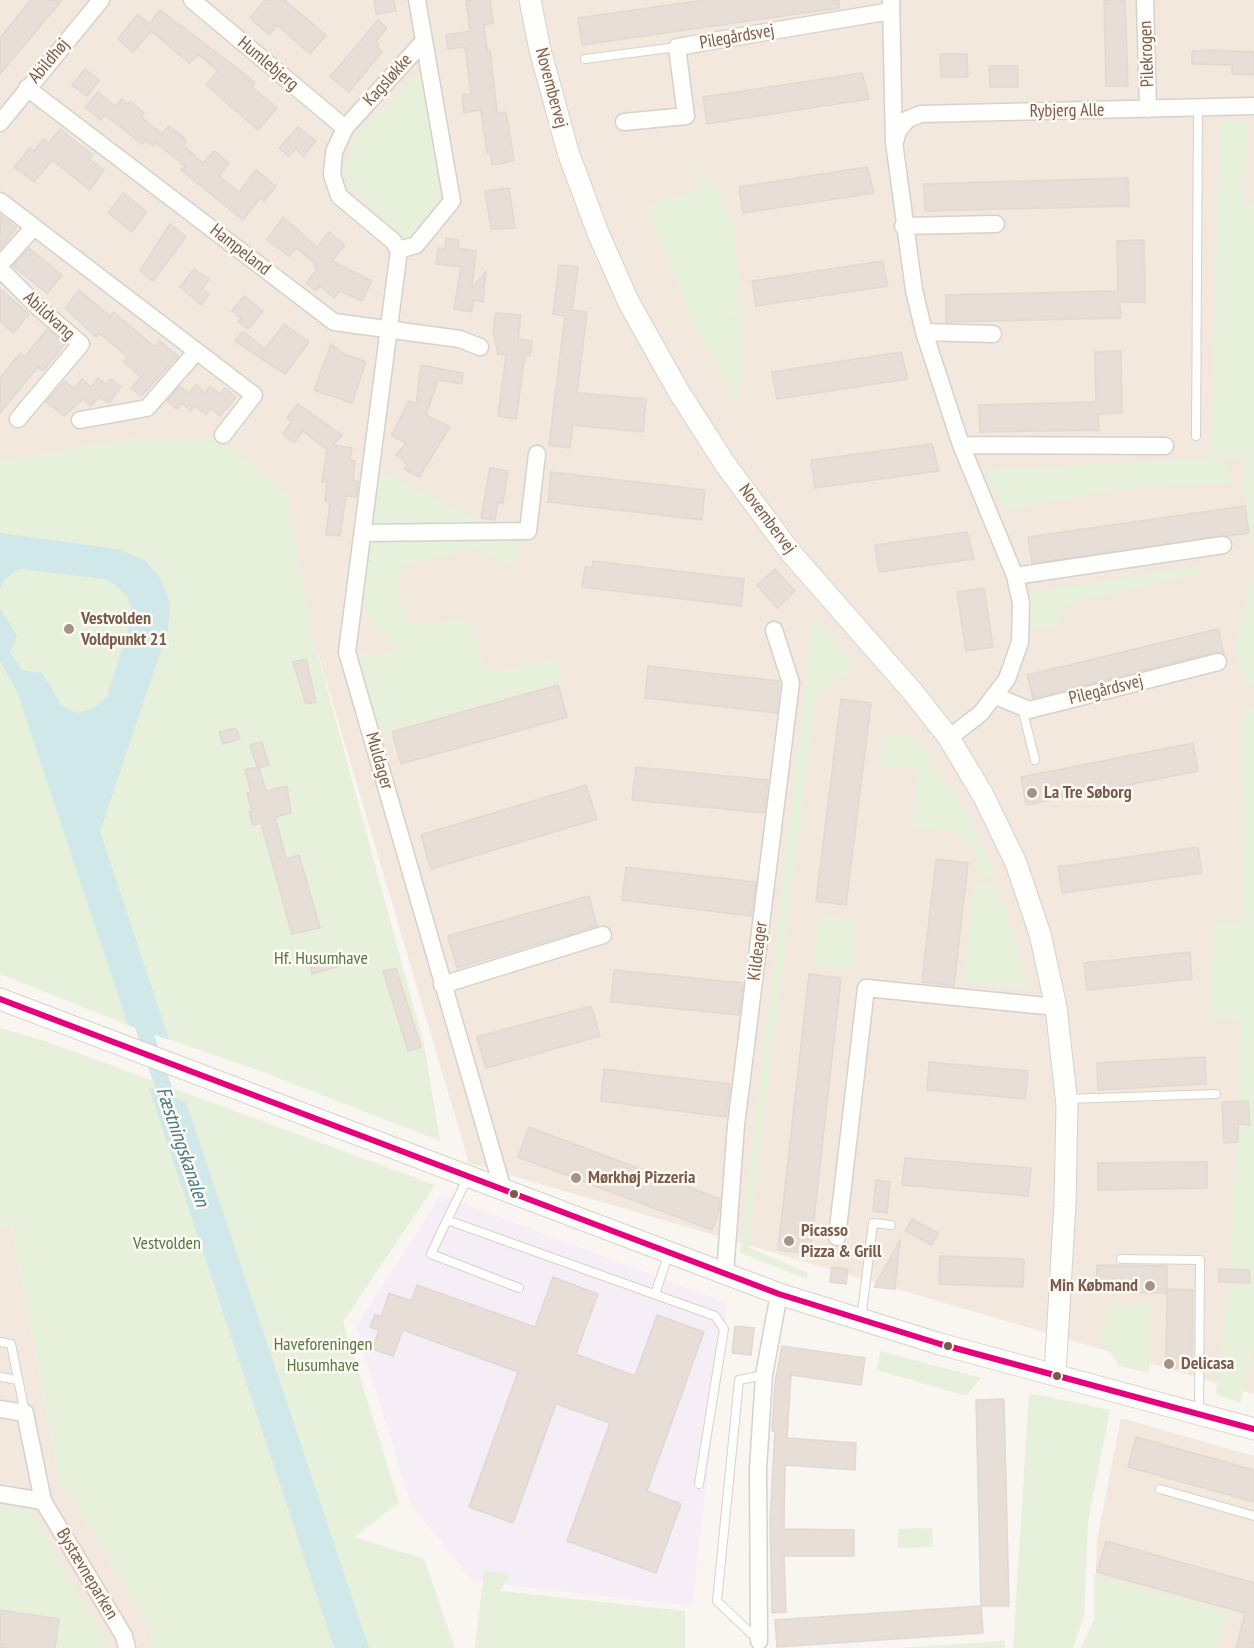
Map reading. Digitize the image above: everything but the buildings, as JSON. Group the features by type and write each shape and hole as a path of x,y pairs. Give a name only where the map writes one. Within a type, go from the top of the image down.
{"street":[{"name":"Abildhøj","path":"0,123 101,0"},
{"name":"Humlebjerg","path":"192,0 345,128"},
{"path":"417,0 423,42"},
{"name":"Novembervej","path":"530,0 540,50 568,152 594,223 629,303 678,392 725,464 791,553 912,691 949,738 983,795 1016,863 1040,934 1056,1007 1066,1099 1065,1203 1055,1375"},
{"name":"Pilekrogen","path":"1145,0 1148,109"},
{"name":"Pilegårdsvej","path":"624,122 686,116 677,47 891,5 894,142 903,226 924,332 961,445 1015,576 1022,603 1020,642 1007,679 981,713 949,738"},
{"name":"Kagsløkke","path":"423,42 452,201 416,245 399,250 393,241 339,196 332,175 334,152 345,128 423,42"},
{"name":"Hampeland","path":"27,88 334,322 460,339 480,347"},
{"name":"Rybjerg Alle","path":"894,142 898,131 908,119 921,114 1254,106"},
{"path":"0,201 254,395 223,435"},
{"path":"903,226 996,224"},
{"name":"Abildvang","path":"18,418 81,344 39,308 0,267 33,228"},
{"path":"391,330 399,250"},
{"name":"Muldager","path":"391,330 347,652 503,1190"},
{"path":"924,332 993,334"},
{"path":"80,420 147,408 196,352"},
{"path":"961,445 1165,446"},
{"path":"364,533 528,531 537,454"},
{"path":"1015,576 1223,545"},
{"name":"Kildeager","path":"724,1274 736,1125 791,682 774,630"},
{"name":"Pilegårdsvej","path":"996,696 1029,710 1218,662"},
{"path":"442,986 603,935"},
{"path":"837,1237 866,988 1056,1007"},
{"path":"0,999 779,1294 861,1320 1254,1429"},
{"path":"759,1641 758,1469 764,1375 779,1294"},
{"path":"0,1409 25,1413"},
{"name":"Bystævneparken","path":"25,1413 43,1501 124,1636 127,1648"},
{"path":"0,1494 43,1501"}],"lane":[{"path":"585,59 677,47"},
{"path":"1196,436 1198,108"},
{"path":"1022,707 1035,760"},
{"path":"1066,1099 1216,1094"},
{"path":"468,1176 431,1254 519,1288"},
{"path":"447,1220 715,1316 724,1329 699,1484"},
{"path":"861,1320 873,1223 891,1225"},
{"path":"655,1294 669,1252"},
{"path":"1121,1259 1200,1260 1199,1414"},
{"path":"0,1342 11,1344 25,1413"},
{"path":"759,1641 717,1600 739,1380 764,1375"},
{"path":"0,1377 18,1380"},
{"path":"1160,1489 1254,1516"}],"shaded area":[{"path":"0,0 1254,0 1254,1394 469,1163 316,646 259,647 133,439 0,462"},
{"path":"441,1195 727,1303 692,1606 472,1581 411,1504 356,1327"},
{"path":"11,1222 59,1477 148,1625 153,1648 0,1648 0,1230"},
{"path":"1121,1418 1254,1456 1254,1648 1081,1648 1094,1620 1097,1540"}],"green space":[{"path":"422,68 444,199 413,240 402,237 350,187 343,171 356,137"},
{"path":"1220,121 1248,121 1243,208 1254,204 1254,566 1244,491 1245,458 1221,458 1236,482 1113,490 1003,511 984,470 1211,458"},
{"path":"696,160 728,210 734,231 743,318 705,315 742,321 744,339 739,405 687,312 648,204 699,190 703,184"},
{"name":"Hf. Husumhave","path":"218,438 288,494 290,519 314,640 424,1045 440,1141 263,1072 128,1025 0,974 0,462 133,439"},
{"path":"380,471 521,540 512,566 473,549 402,566 396,591 409,625 458,620 473,626 487,673 555,659 564,681 377,734 358,667 360,651 372,657 398,649 362,609"},
{"path":"1205,564 1199,574 1066,604 1056,628 1031,629 1031,593"},
{"path":"1254,566 1254,685 1247,685 1234,651"},
{"path":"813,616 852,661 848,673 830,681 815,703 748,1247 808,1273 807,1279 740,1253"},
{"path":"1254,706 1254,1347 1240,1403 1216,1394 1231,1264 1241,1019 1211,1018 1213,922 1243,923 1242,715"},
{"path":"884,733 914,737 966,812 996,874 980,878 975,855 956,833 913,827 918,769 880,766"},
{"path":"994,884 1016,940 1028,990 963,982 975,885"},
{"path":"819,915 858,920 852,971 813,966"},
{"name":"Vestvolden","path":"0,1028 45,1041 435,1185 343,1322 399,1503 354,1537 424,1559 455,1648 153,1648 148,1625 59,1477 11,1222 0,1230"},
{"path":"1106,1305 1151,1306 1149,1373 1119,1366 1099,1334 1107,1320"},
{"path":"880,1351 981,1378 966,1396 877,1370"},
{"path":"1029,1393 1110,1410 1088,1522 1084,1616 1073,1648 1013,1648"},
{"path":"0,1506 29,1509 110,1648 55,1648 59,1619 0,1610"},
{"path":"932,1528 933,1547 898,1548 898,1529"},
{"path":"484,1570 510,1574 500,1591 685,1611 685,1648 475,1648"},
{"path":"1094,1575 1228,1611 1217,1648 1081,1648 1094,1620"},
{"path":"1004,1641 1005,1648 897,1648"}],"water":[{"path":"0,533 118,549 146,561 161,579 170,603 168,630 100,831 169,1040 128,1025 17,691 0,661 0,608 17,636 10,653 22,670 42,673 62,706 77,713 92,709 107,697 132,617 128,598 118,587 105,579 19,569 5,579 0,588"},
{"path":"149,1088 186,1102 369,1648 334,1648"}],"waterway":[{"name":"Fæstningskanalen","path":"138,1012 173,1115"}],"transit line":[{"path":"0,999 779,1294 940,1344 1254,1429"}],"place":[{"name":"Vestvolden Voldpunkt 21","path":"69,629"},
{"name":"La Tre Søborg","path":"1032,793"},
{"name":"Mørkhøj Pizzeria","path":"576,1178"},
{"name":"Picasso Pizza & Grill","path":"789,1241"},
{"name":"Min Købmand","path":"1150,1286"},
{"name":"Delicasa","path":"1169,1364"}],"park label":[{"name":"Haveforeningen Husumhave","path":"323,1355"}]}
